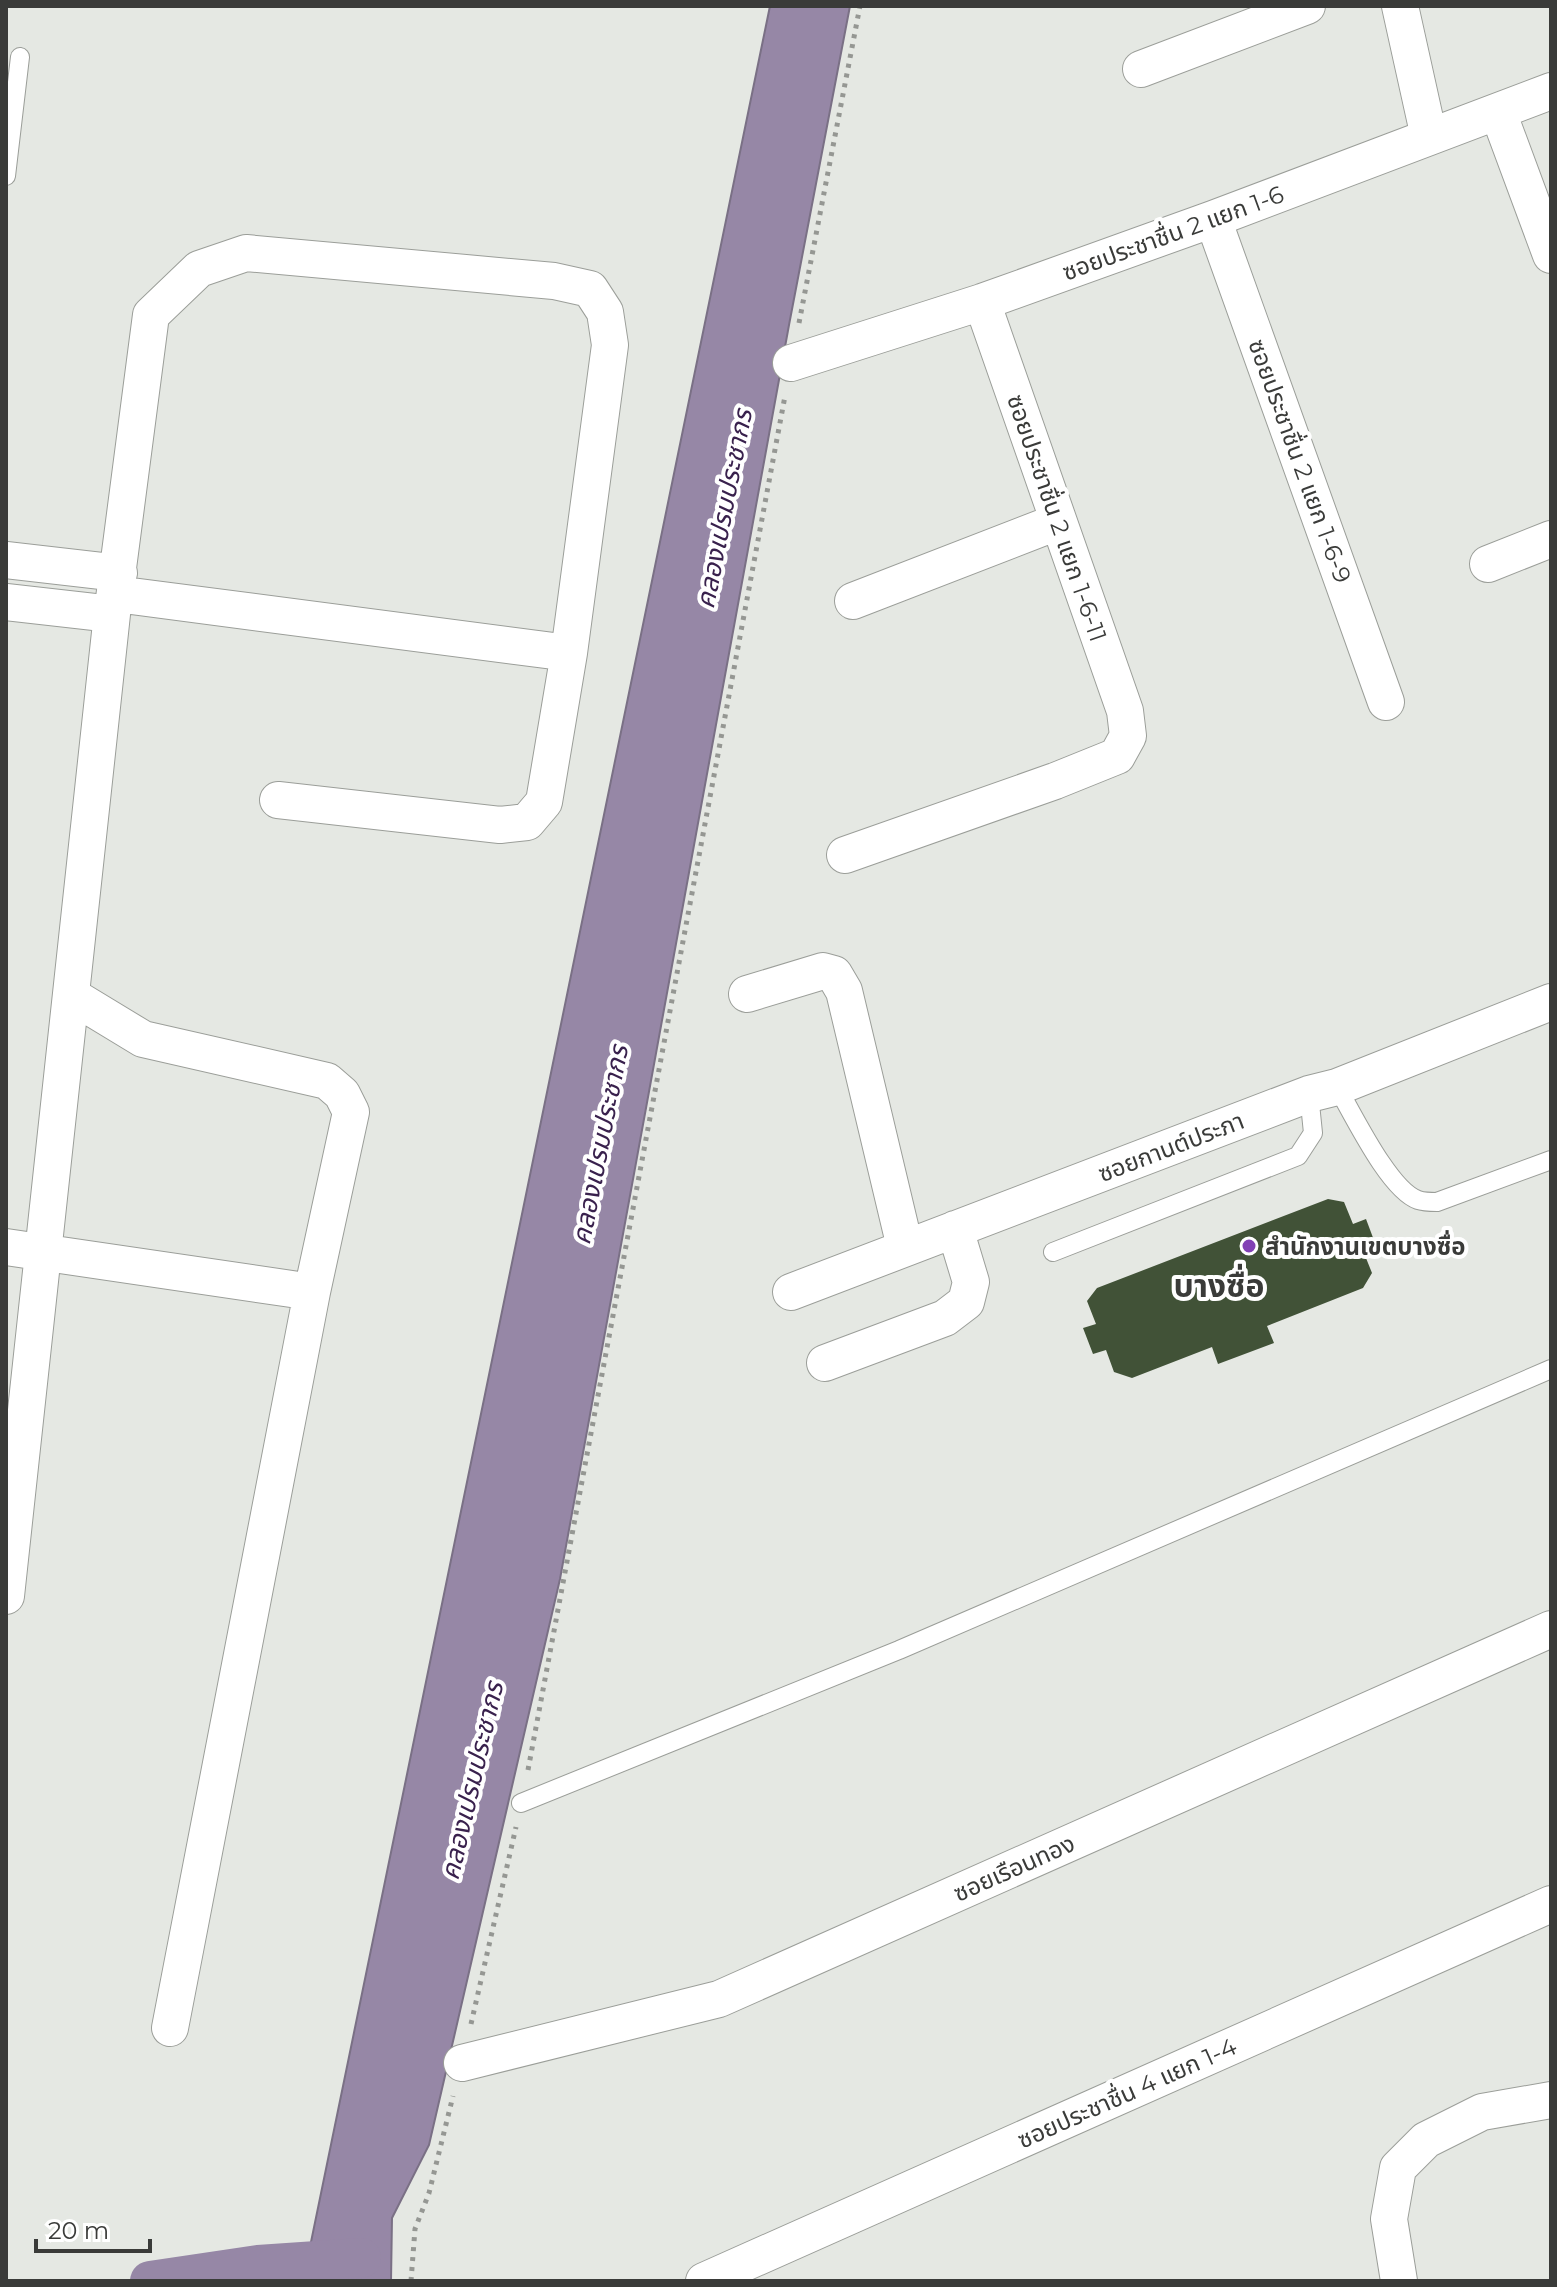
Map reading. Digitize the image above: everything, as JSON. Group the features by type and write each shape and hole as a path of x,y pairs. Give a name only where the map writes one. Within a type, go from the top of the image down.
{"street":[{"path":"1141,69 1307,6"},
{"path":"1400,6 1429,137"},
{"name":"ซอยประชาชื่น 2 แยก 1-6","path":"791,363 982,302 1213,219 1551,91"},
{"path":"1498,112 1551,255"},
{"name":"ซอยประชาชื่น 2 แยก 1-6-9","path":"1213,219 1386,702"},
{"path":"6,1596 14,1456 44,1252 116,594 151,315 199,269 246,253 554,281 590,289 605,312 610,345 569,653 544,802 527,822 500,825 278,800"},
{"name":"ซอยประชาชื่น 2 แยก 1-6-11","path":"845,855 1117,756 1128,736 1125,711 982,302"},
{"path":"853,601 1057,522"},
{"path":"1488,564 1551,539"},
{"path":"6,560 116,594 569,653"},
{"path":"6,602 116,594"},
{"path":"747,994 823,971 834,974 844,991 905,1247"},
{"path":"72,996 143,1039 327,1081 342,1094 351,1112 312,1292 170,2028"},
{"name":"ซอยกานต์ประภา","path":"791,1292 1551,1002"},
{"path":"825,1363 945,1318 966,1302 971,1282 955,1229"},
{"path":"6,1247 312,1292"},
{"name":"ซอยเรือนทอง","path":"462,2063 719,1999 1551,1629"},
{"name":"ซอยประชาชื่น 4 แยก 1-4","path":"704,2281 1551,1904"},
{"path":"1399,2281 1389,2219 1398,2168 1426,2140 1482,2112 1551,2100"}],"lane":[{"path":"6,176 20,57"},
{"path":"1323,1090 1402,1190 1418,1200 1437,1202 1551,1160"},
{"path":"1053,1252 1298,1156 1313,1133 1323,1090"},
{"path":"521,1803 899,1650 1551,1369"}],"path":[{"path":"411,2281 415,2229 429,2193 462,2063 521,1803 860,6"}],"water":[{"name":"คลองเปรมประชากร","path":"770,6 850,6 560,1579 429,2145 392,2218 391,2281 303,2281"}],"building":[{"path":"1328,1199 1344,1202 1353,1224 1366,1219 1375,1243 1362,1248 1372,1273 1363,1288 1267,1326 1274,1343 1218,1364 1212,1347 1132,1378 1114,1372 1106,1350 1093,1354 1083,1328 1096,1324 1087,1301 1097,1288"}],"waterway":[{"path":"150,2281 258,2265 361,2258"}],"place":[{"name":"สำนักงานเขตบางซื่อ","path":"1249,1246"}],"district":[{"name":"บางซื่อ","path":"1219,1285"}]}
